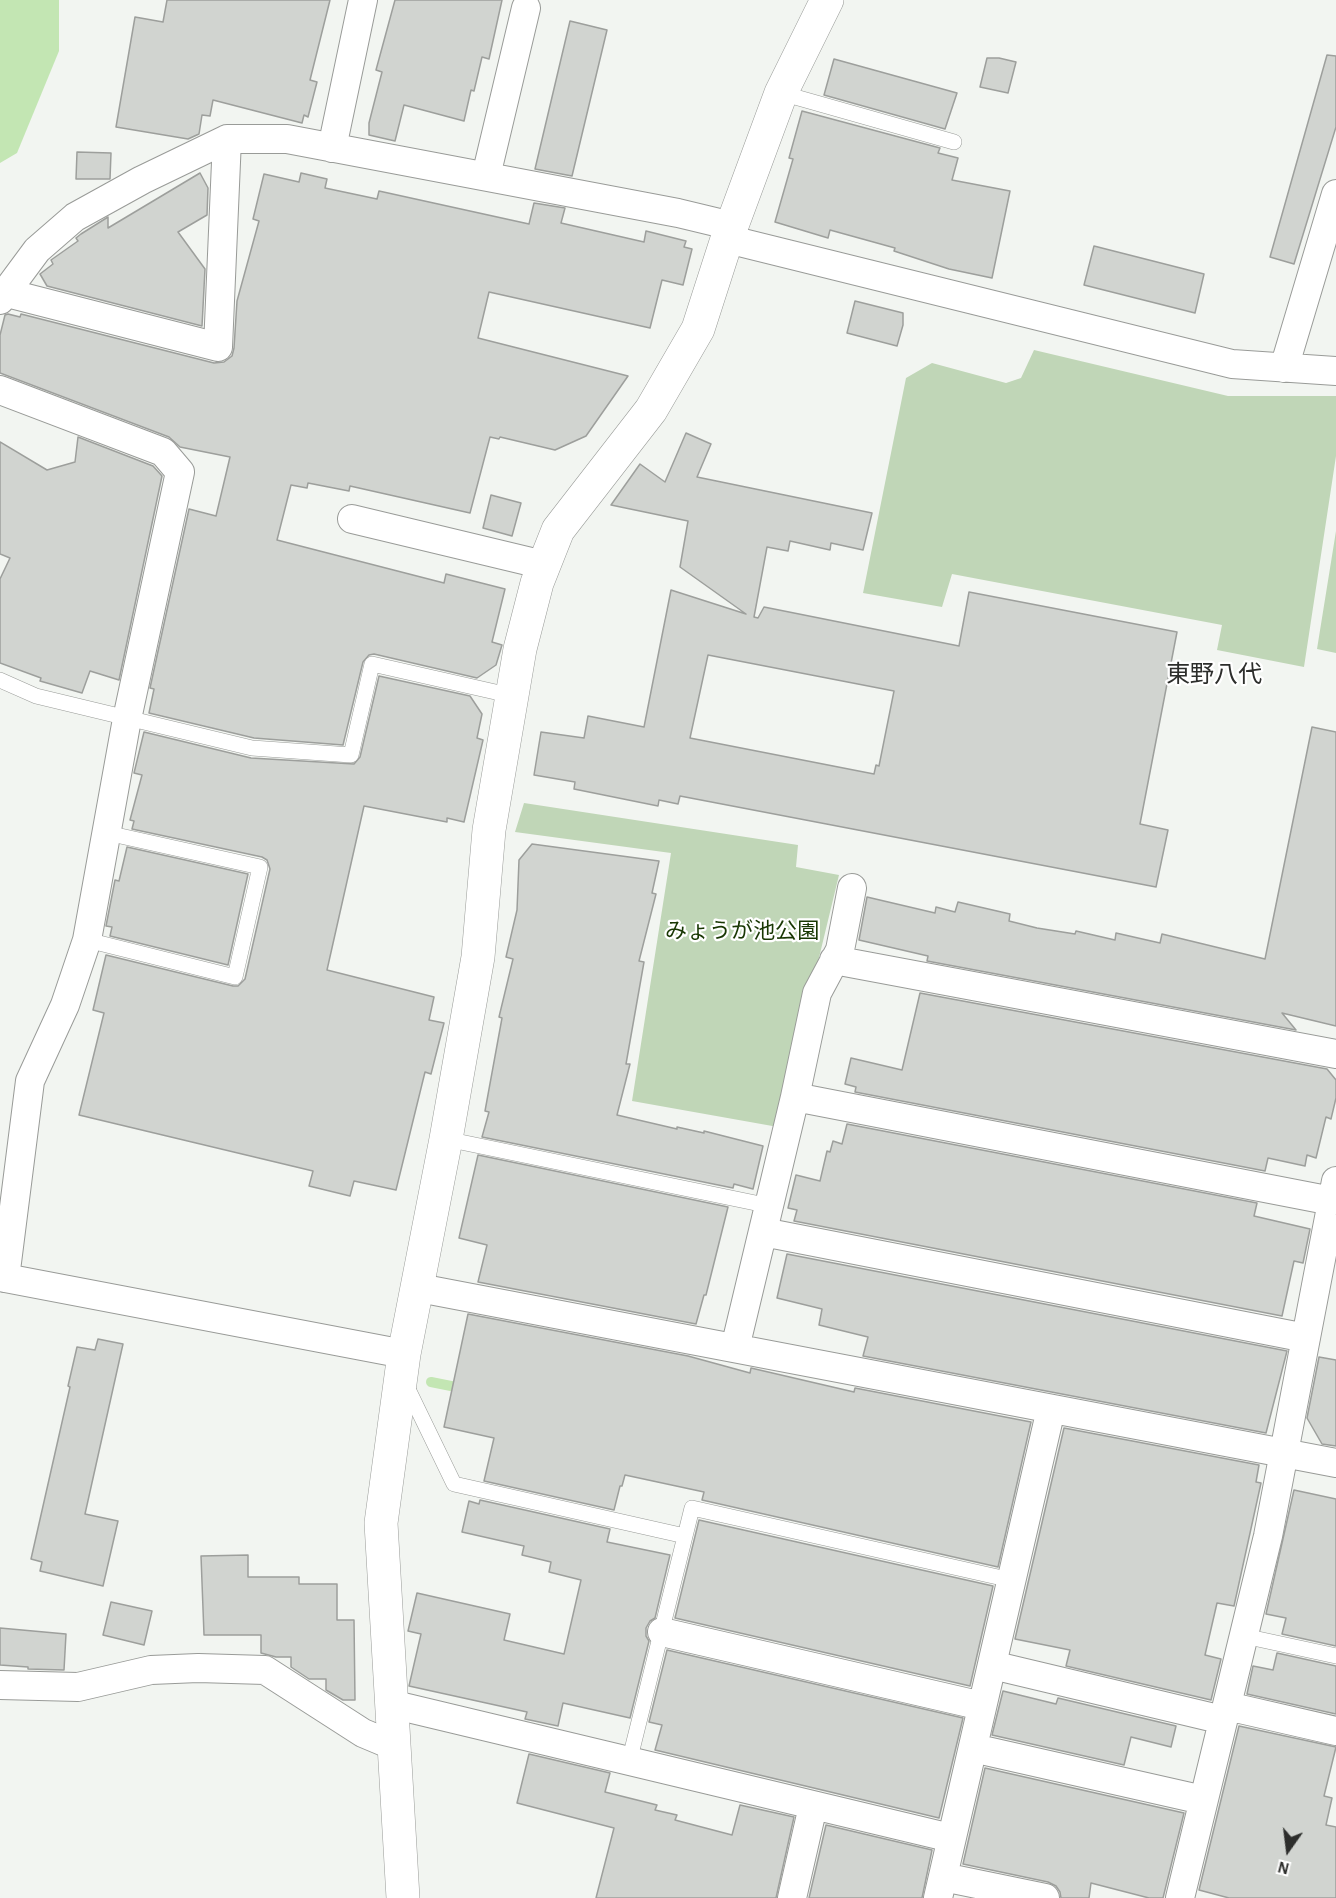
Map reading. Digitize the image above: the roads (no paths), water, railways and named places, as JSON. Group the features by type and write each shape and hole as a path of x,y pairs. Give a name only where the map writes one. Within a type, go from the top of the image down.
{"street":[{"path":"332,148 363,0"},
{"path":"403,1898 381,1523 403,1364 478,957 489,830 520,649 537,583 558,530 651,410 698,329 729,232 782,93 827,0"},
{"path":"486,176 526,8"},
{"path":"227,140 218,346 3,297 37,250 75,217 142,180 227,140 287,139 678,213 729,232 1232,364 1336,371"},
{"path":"1284,368 1336,194"},
{"path":"0,390 163,452 180,472 127,719 87,940 65,1005 30,1081 3,1277 403,1364"},
{"path":"352,519 544,565"},
{"path":"735,1348 767,1219 817,993 840,950 852,888"},
{"path":"834,960 1336,1053"},
{"path":"795,1097 1334,1191 1328,1270 1306,1338 1267,1543 1180,1898"},
{"path":"767,1219 1306,1338"},
{"path":"418,1288 1336,1463"},
{"path":"1046,1898 940,1887 1051,1409"},
{"path":"662,1632 982,1706"},
{"path":"992,1665 1225,1713 1336,1731"},
{"path":"0,1685 78,1687 151,1670 198,1668 265,1670 363,1733 394,1746"},
{"path":"391,1704 951,1838"},
{"path":"973,1748 1203,1800"},
{"path":"792,1898 813,1806"}],"lane":[{"path":"782,93 954,142"},
{"path":"0,681 36,696 252,748 351,755 372,664 513,696"},
{"path":"87,940 235,977 260,867 107,832"},
{"path":"446,1139 767,1219"},
{"path":"403,1364 454,1484 685,1536"},
{"path":"629,1762 692,1508 1011,1580"},
{"path":"1244,1636 1336,1656"}],"waterway":[{"path":"431,1382 466,1389"}],"district":[{"name":"東野八代","path":"1214,675"}],"park label":[{"name":"みょうが池公園","path":"742,931"}]}
